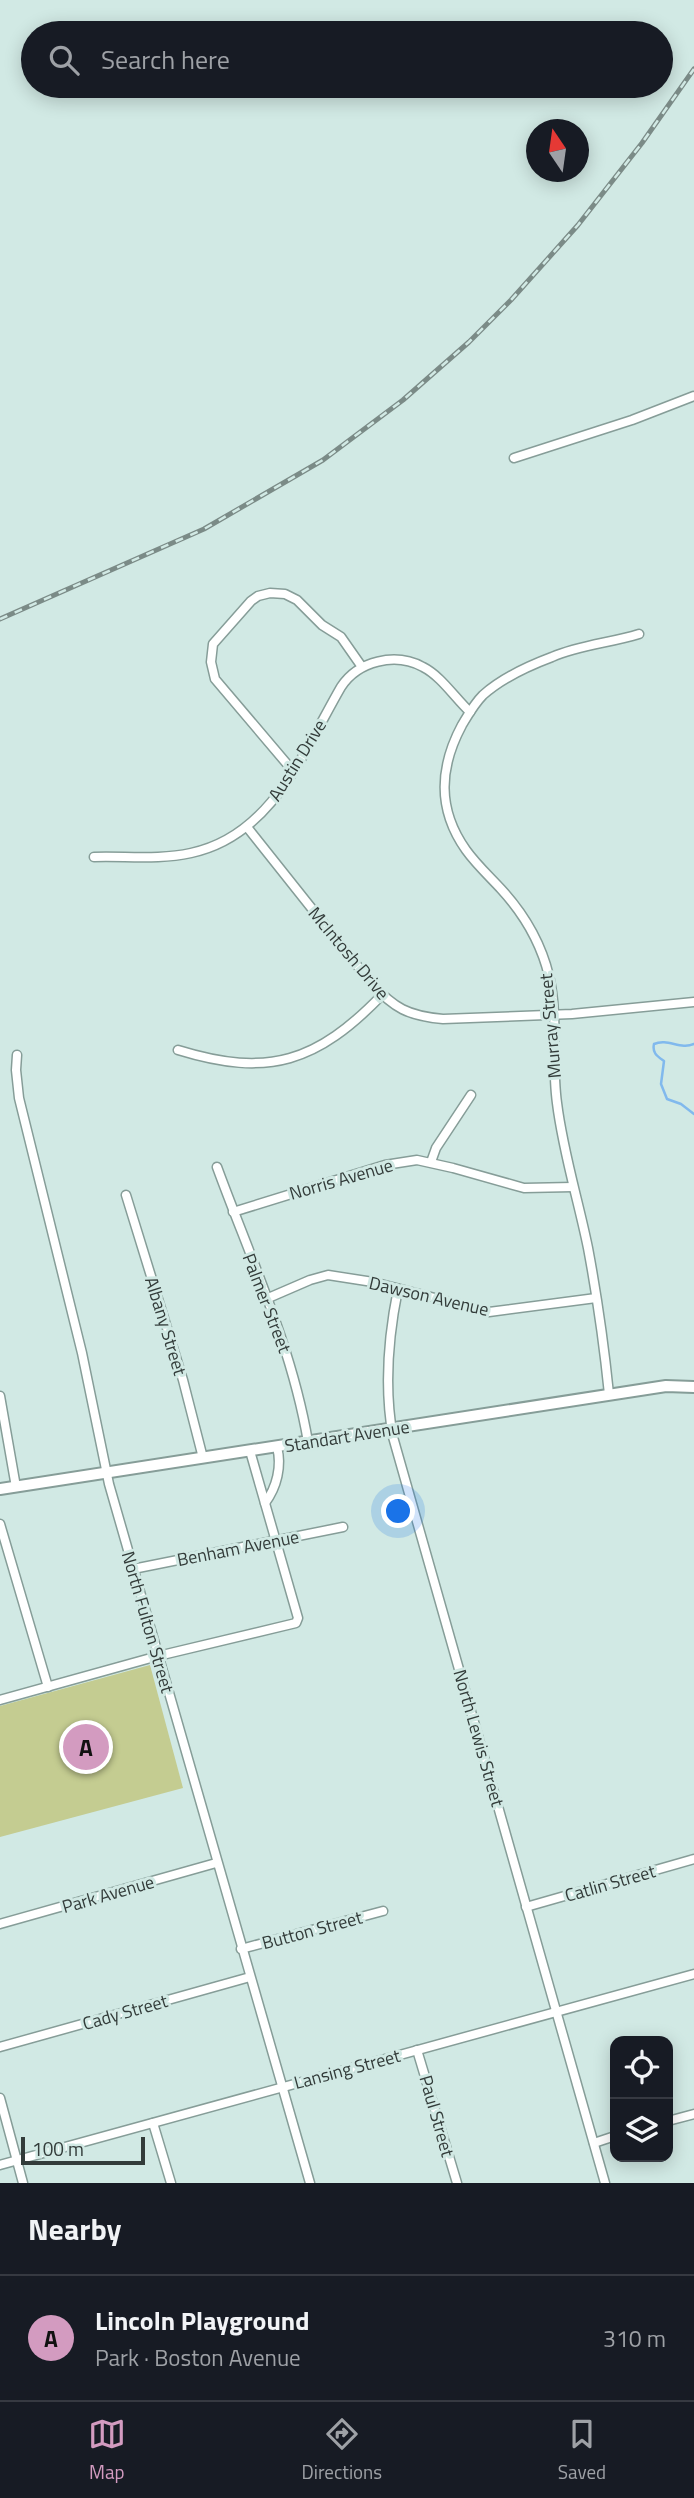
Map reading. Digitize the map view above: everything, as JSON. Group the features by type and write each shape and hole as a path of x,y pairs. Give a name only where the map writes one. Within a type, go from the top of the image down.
{"street":[{"path":"514,458 632,420 694,396"},
{"path":"293,771 215,679 211,662 213,644 254,598 270,593 285,594 297,600 322,625 341,637 362,667 389,660 402,660 423,666 470,712"},
{"name":"Murray Street","path":"609,1394 587,1247 564,1152 556,1101 550,979 533,933 503,891 466,850 449,818 444,786 446,762 454,740 470,712 492,688 552,657 639,634"},
{"name":"Austin Drive","path":"94,857 153,858 192,853 228,839 247,827 270,805 347,678 362,667"},
{"name":"McIntosh Drive","path":"247,827 383,995 401,1010 423,1017 443,1019 552,1015 694,1002"},
{"path":"178,1050 239,1063 284,1060 305,1054 335,1038 383,995"},
{"name":"North Fulton Street","path":"17,1055 19,1098 82,1353 106,1472 216,1863 310,2183"},
{"path":"430,1162 436,1148 471,1095"},
{"name":"Norris Avenue","path":"233,1212 385,1165 417,1160 524,1188 573,1187"},
{"name":"Palmer Street","path":"217,1167 298,1389 308,1442"},
{"name":"Albany Street","path":"126,1195 183,1380 203,1458"},
{"name":"Dawson Avenue","path":"266,1299 328,1275 355,1278 489,1312 596,1298"},
{"name":"North Lewis Street","path":"398,1289 388,1360 387,1401 391,1428 605,2183"},
{"name":"Standart Avenue","path":"0,1489 609,1394 666,1386 694,1387"},
{"path":"0,1396 16,1487"},
{"path":"265,1503 273,1489 280,1466 277,1447"},
{"path":"0,1700 158,1656 283,1628 298,1620 250,1451"},
{"path":"0,1524 48,1687"},
{"name":"Benham Avenue","path":"133,1569 343,1527"},
{"name":"Catlin Street","path":"526,1906 694,1859"},
{"name":"Park Avenue","path":"0,1923 216,1863"},
{"name":"Button Street","path":"241,1949 383,1910"},
{"name":"Lansing Street","path":"0,2165 694,1974"},
{"name":"Cady Street","path":"0,2047 250,1977"},
{"name":"Paul Street","path":"417,2050 457,2183"},
{"path":"0,2098 23,2183"},
{"path":"673,2120 694,2114"},
{"path":"153,2123 171,2183"},
{"path":"594,2143 610,2138"}],"green space":[{"path":"150,1665 183,1788 0,1837 0,1706"}],"waterway":[{"path":"694,1044 654,1044 656,1054 664,1061 661,1084 667,1099 681,1104 694,1114"}],"railway":[{"path":"0,619 204,529 323,460 403,400 469,342 511,300 578,225 642,143 694,69"}],"place":[{"name":"Lincoln Playground","path":"86,1747"}]}
